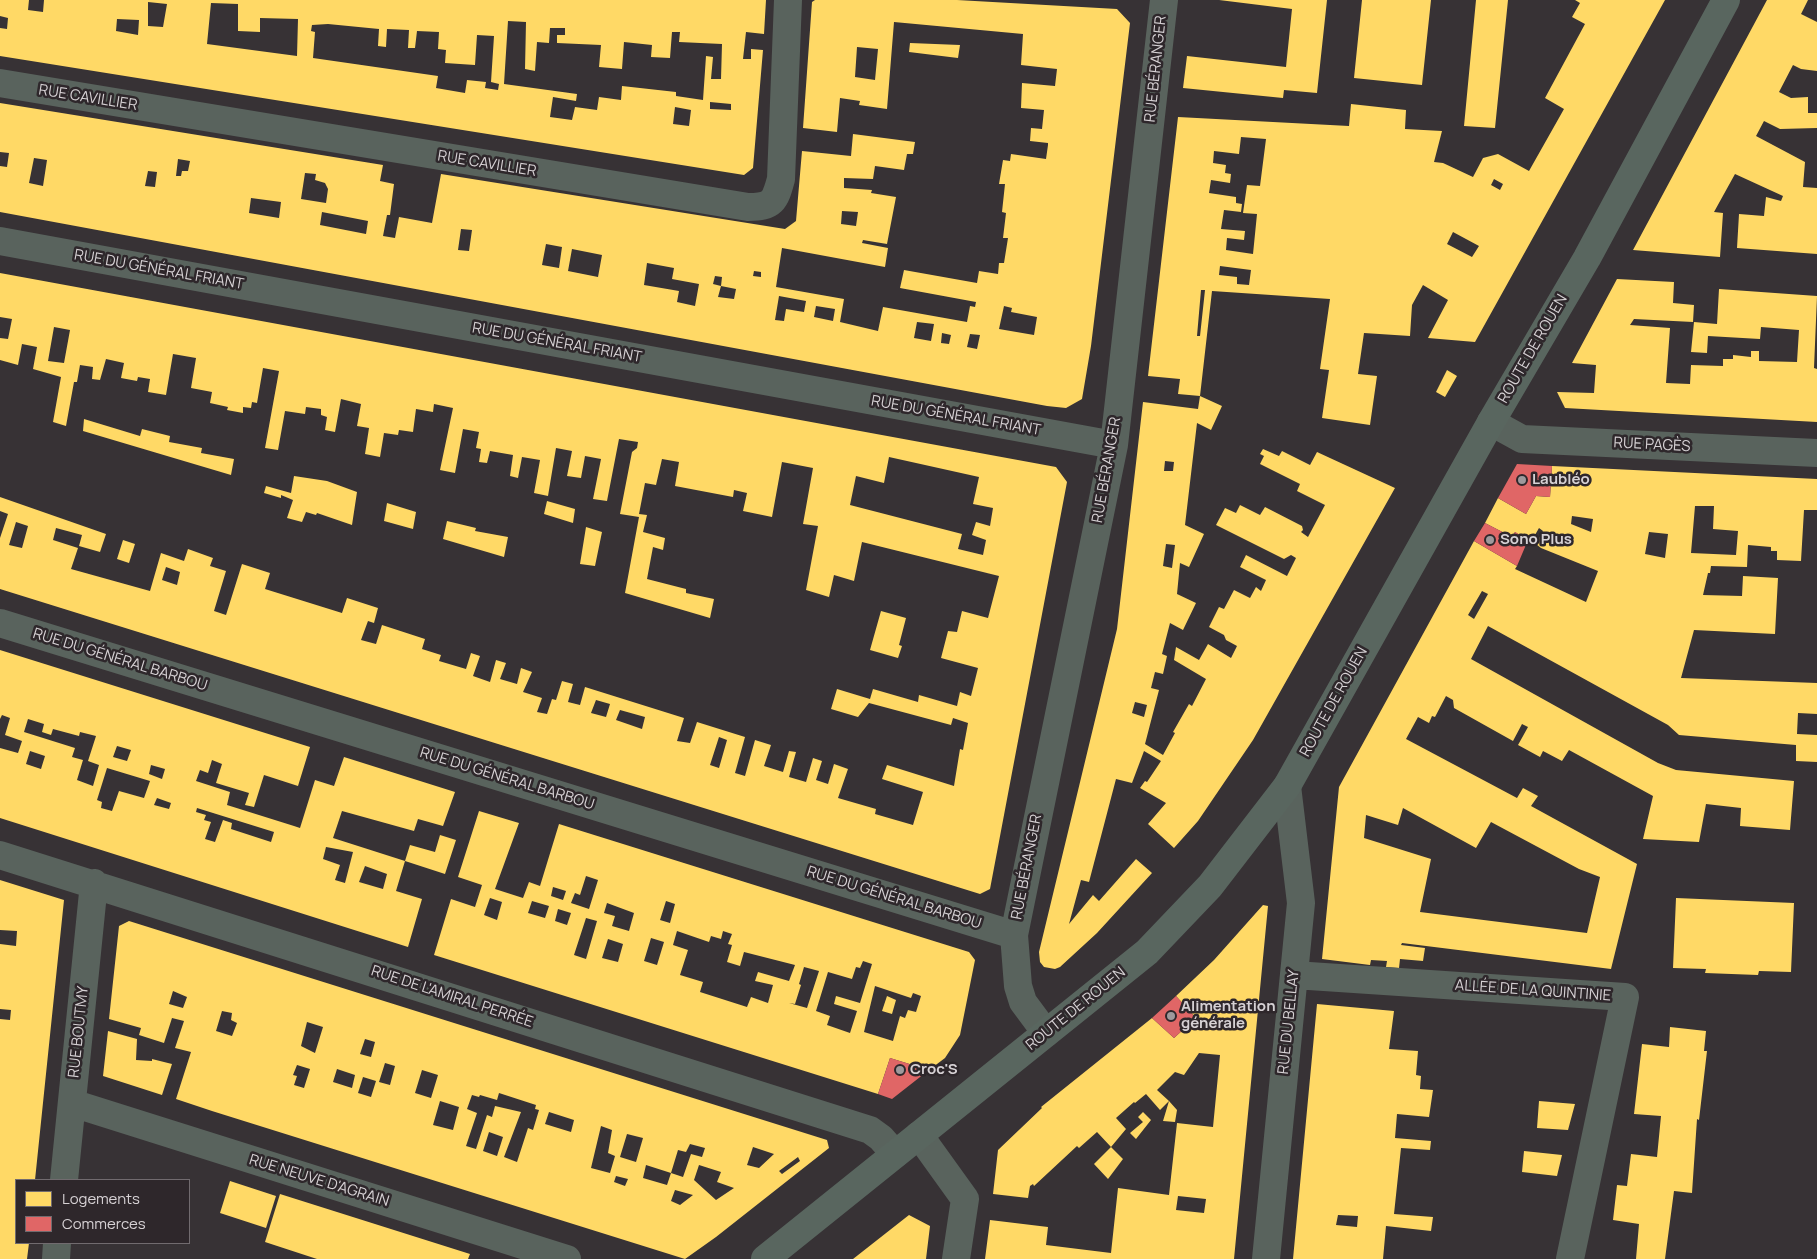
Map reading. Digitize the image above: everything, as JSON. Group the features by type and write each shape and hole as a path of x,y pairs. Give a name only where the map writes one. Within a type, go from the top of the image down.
{"main road":[{"name":"ROUTE DE ROUEN","path":"765,1259 1147,952 1210,886 1287,786 1491,422 1592,250 1726,0"}],"street":[{"name":"RUE CAVILLIER","path":"0,83 748,207 764,207 776,198 781,179 788,0"},
{"name":"RUE BÉRANGER","path":"1046,1033 1023,1002 1018,986 1014,935 1114,445 1164,0"},
{"name":"RUE DU GÉNÉRAL FRIANT","path":"0,241 1114,445"},
{"name":"RUE PAGÈS","path":"1491,422 1522,440 1817,453"},
{"name":"RUE DU GÉNÉRAL BARBOU","path":"0,623 1014,935"},
{"name":"RUE DU BELLAY","path":"1266,1259 1301,902 1287,786"},
{"name":"RUE DE L'AMIRAL PERRÉE","path":"0,855 94,883 870,1130 881,1138 895,1154"},
{"name":"RUE BOUTMY","path":"64,1179 94,883"},
{"name":"ALLÉE DE LA QUINTINIE","path":"1294,975 1625,997 1570,1259"},
{"name":"RUE NEUVE D'AGRAIN","path":"72,1103 567,1259"},
{"path":"919,1135 965,1199 956,1259"},
{"path":"56,1259 57,1244"}],"building: Logements":[{"path":"0,0 29,0 28,10 43,12 44,0 766,0 764,34 746,32 743,59 751,59 751,49 763,50 753,168 744,175 0,56 0,28 7,29 8,18 0,16","holes":["148,2 167,4 163,27 148,26","211,3 238,4 238,31 260,32 260,18 298,19 297,56 207,44","117,19 139,20 138,35 116,31","508,21 526,22 525,69 535,71 537,42 549,43 550,28 565,28 565,35 557,35 557,43 601,45 599,67 622,69 624,42 652,45 651,57 670,58 672,32 680,32 679,42 722,44 721,79 711,79 713,57 706,56 703,100 676,96 676,92 622,86 621,100 599,97 597,110 575,107 572,120 550,117 553,97 576,101 577,94 504,84","328,24 379,29 378,46 386,47 387,29 409,30 408,48 415,48 417,31 439,32 438,49 446,50 445,63 475,65 477,35 494,36 491,82 499,84 498,90 485,88 486,82 467,80 465,93 436,88 438,76 313,58 315,32 311,31 312,25","710,102 731,104 731,110 710,109","675,107 691,110 689,126 673,124"]},
{"path":"815,0 957,0 1117,9 1130,23 1091,346 1082,399 1066,408 1047,406 0,212 0,166 7,167 9,153 0,152 0,103 383,165 380,181 394,184 390,215 387,215 383,236 395,238 399,217 432,223 441,174 785,229 796,221 802,151 851,156 853,134 915,142 913,154 907,154 904,170 875,166 873,179 844,178 844,188 872,190 871,193 896,197 887,244 863,240 862,243 888,248 885,267 782,248 776,287 844,299 840,322 878,331 883,307 967,322 970,306 975,307 976,302 900,288 904,270 977,283 979,271 998,274 999,263 1004,263 1008,238 1003,238 1006,213 1002,212 1005,184 999,184 1003,160 1010,161 1011,154 1046,159 1048,145 1048,143 1030,141 1031,128 1042,129 1044,110 1021,108 1022,83 1055,86 1057,69 1021,65 1023,34 894,22 887,109 859,105 860,101 840,98 837,132 803,128 812,2","holes":["857,47 878,49 875,80 855,77","34,158 47,160 43,186 29,183","178,159 190,161 188,171 182,171 181,176 176,176","148,171 157,172 155,187 145,186","305,173 316,174 315,180 325,183 328,189 326,203 301,199","251,198 281,202 279,218 249,213","842,211 858,212 856,226 841,224","322,212 368,221 366,234 320,225","461,229 472,230 469,251 458,250","546,244 562,247 559,268 542,265","572,249 602,255 598,277 568,271","647,263 674,268 672,279 699,284 695,306 677,302 679,291 644,285","754,271 761,272 761,277 753,276","715,276 722,277 721,286 713,284","721,286 736,289 734,299 718,297","779,296 806,301 804,312 786,309 784,321 775,320","816,306 835,309 833,321 814,317","1004,306 1012,308 1011,312 1037,317 1034,335 999,329","917,322 934,324 931,341 914,338","942,333 951,335 949,344 941,343","970,334 980,335 977,349 967,347"]},
{"path":"1219,0 1327,0 1317,93 1284,90 1283,98 1183,88 1187,56 1286,67 1292,9"},
{"path":"1362,0 1431,0 1422,85 1354,78"},
{"path":"1476,0 1508,0 1495,128 1464,126"},
{"path":"1575,0 1665,0 1475,342 1428,338 1448,300 1423,285 1412,305 1410,336 1364,333 1358,374 1377,376 1370,425 1322,418 1329,370 1320,369 1330,299 1212,291 1200,396 1178,394 1180,379 1148,376 1178,117 1349,126 1351,104 1406,110 1405,129 1442,131 1434,162 1443,163 1473,177 1483,158 1498,154 1529,171 1564,109 1545,98 1585,24 1572,17 1580,3","holes":["1241,137 1266,139 1260,186 1247,185 1243,213 1257,214 1253,254 1226,250 1227,238 1244,240 1245,231 1221,229 1224,210 1241,212 1242,204 1236,203 1236,197 1209,193 1211,180 1230,183 1231,174 1225,173 1226,165 1213,163 1214,151 1239,154","1494,179 1503,184 1500,190 1491,185","1453,232 1479,246 1472,257 1447,244","1220,266 1251,270 1249,285 1237,284 1237,277 1219,275","1201,290 1205,290 1200,336 1197,336"]},
{"path":"1767,0 1808,0 1801,14 1817,22 1817,71 1801,69 1793,65 1779,92 1791,98 1808,97 1808,113 1817,113 1817,128 1780,129 1764,121 1756,136 1805,162 1803,187 1817,188 1817,254 1737,248 1739,214 1764,216 1766,197 1781,201 1783,196 1735,174 1714,212 1723,213 1720,257 1633,250"},
{"path":"910,43 960,45 958,58 909,52"},
{"path":"0,273 1056,467 1067,482 990,889 980,894 0,589 0,538 8,514 0,511 0,497 106,534 100,552 79,546 82,535 56,528 53,540 78,548 71,569 150,591 161,553 184,561 188,549 213,558 210,566 226,571 214,611 226,615 242,564 270,573 265,589 342,613 347,598 378,608 374,623 368,621 361,640 376,644 382,625 425,639 422,649 441,655 439,661 466,669 471,653 480,656 473,676 490,682 496,660 506,663 500,679 517,684 521,668 532,672 523,692 542,698 537,712 547,714 552,699 556,700 562,681 573,684 568,702 580,705 585,687 684,718 677,741 690,743 697,722 745,737 735,773 745,776 755,740 771,745 764,766 783,772 789,751 796,752 789,777 806,782 813,758 822,761 816,780 828,784 834,764 848,769 838,798 876,809 875,814 913,825 923,792 882,779 887,765 954,786 960,749 963,750 968,723 953,718 951,725 869,703 858,717 831,709 837,689 870,699 873,689 918,702 919,695 957,706 960,692 971,696 978,668 941,658 948,631 957,632 962,611 988,618 999,576 862,542 854,581 834,575 829,597 806,590 818,526 803,524 813,468 782,462 772,517 743,511 747,493 734,490 733,497 675,486 679,462 662,459 656,485 645,483 639,514 647,515 643,532 665,538 663,550 653,547 647,579 686,589 686,593 714,599 710,618 625,593 639,517 620,514 632,452 637,448 638,442 619,439 607,501 593,499 601,459 585,456 581,478 567,476 572,451 556,448 548,496 534,493 540,460 522,457 518,478 510,476 513,455 490,451 487,463 479,462 481,449 476,448 479,432 463,429 455,473 440,470 453,408 434,404 433,412 416,409 413,432 399,430 398,435 384,433 380,457 365,454 369,428 357,426 361,404 341,399 335,432 325,430 327,417 321,415 321,409 306,407 305,414 285,411 278,450 265,448 279,371 263,368 257,403 252,402 251,408 243,407 243,413 227,410 228,407 210,403 212,392 191,388 196,358 173,354 166,395 148,392 150,379 138,377 137,381 121,378 124,363 106,359 100,380 92,379 93,367 80,365 77,382 74,382 66,426 53,422 61,377 33,369 37,347 22,344 18,365 0,360 0,338 8,339 12,319 0,317","holes":["54,327 70,330 64,363 48,361","889,457 979,477 973,504 993,508 990,526 976,522 972,535 986,540 983,555 958,549 962,534 850,505 856,476 884,483","16,522 28,526 22,548 9,545","166,567 180,572 177,585 162,580","596,700 610,704 606,717 591,713","620,710 645,717 642,729 616,720","719,737 727,740 719,768 710,765"]},
{"path":"1617,279 1674,282 1673,303 1694,305 1693,322 1634,319 1630,325 1670,328 1666,383 1690,384 1691,365 1723,366 1723,359 1733,359 1733,355 1751,357 1751,351 1759,351 1759,361 1797,362 1799,330 1761,327 1760,339 1708,336 1707,353 1691,352 1694,322 1717,324 1719,289 1817,296 1814,368 1817,369 1817,422 1565,408 1557,392 1594,393 1596,365 1572,363"},
{"path":"1447,370 1457,376 1445,397 1436,392"},
{"path":"1200,396 1222,406 1211,430 1197,423 1185,525 1204,534 1189,567 1180,563 1177,594 1196,603 1183,630 1170,623 1162,654 1167,656 1163,674 1155,672 1151,688 1159,690 1145,744 1163,755 1175,733 1173,732 1189,704 1192,706 1206,679 1174,660 1176,647 1199,660 1208,644 1231,658 1237,646 1226,640 1224,635 1209,627 1219,607 1224,609 1234,590 1250,598 1256,587 1261,591 1266,580 1240,567 1246,555 1287,576 1296,558 1291,555 1284,559 1216,525 1225,508 1236,513 1240,505 1260,515 1265,507 1302,526 1303,530 1301,532 1308,537 1325,505 1297,491 1300,484 1260,464 1264,456 1260,454 1263,449 1279,456 1282,451 1310,465 1317,452 1395,488 1253,740 1198,821 1174,848 1148,824 1166,803 1140,788 1145,781 1147,782 1161,761 1144,751 1132,783 1116,779 1089,882 1081,880 1069,924 1093,895 1099,901 1136,859 1152,873 1097,933 1060,967 1055,969 1044,967 1040,962 1039,952 1117,629 1143,402 1198,409","holes":["1165,461 1174,462 1173,471 1164,471","1166,544 1175,545 1172,568 1163,566","1135,702 1147,705 1144,717 1132,713"]},
{"path":"84,419 140,436 142,429 170,436 169,442 202,448 201,453 234,459 231,475 83,431"},
{"path":"1552,466 1817,479 1817,510 1804,510 1801,561 1777,560 1777,551 1771,551 1771,547 1748,545 1747,567 1711,566 1710,573 1708,573 1703,595 1742,596 1743,576 1778,578 1775,634 1694,630 1681,678 1817,683 1817,714 1798,713 1797,734 1817,735 1817,762 1796,761 1796,745 1679,735 1668,725 1488,626 1471,659 1658,763 1676,770 1794,781 1790,830 1740,826 1741,808 1706,804 1699,842 1643,839 1653,796 1569,750 1562,761 1543,751 1540,757 1518,745 1528,727 1522,724 1513,741 1454,708 1453,700 1446,696 1435,717 1432,716 1429,723 1418,717 1406,739 1517,798 1523,788 1538,796 1531,806 1637,864 1611,969 1402,943 1401,945 1425,948 1423,961 1400,959 1399,968 1386,967 1387,961 1371,960 1370,965 1322,959 1339,787 1474,541 1517,566 1515,569 1586,602 1598,571 1541,548 1536,544 1543,531 1539,528 1531,542 1515,532 1512,537 1485,523 1498,498 1526,514 1536,496 1550,497","holes":["1695,506 1714,506 1713,529 1738,531 1736,555 1691,553","1572,516 1593,519 1591,532 1571,524","1649,532 1668,534 1665,558 1645,554","1482,591 1488,594 1474,619 1468,615","1403,808 1476,848 1491,822 1579,869 1600,877 1587,933 1420,912 1431,859 1364,838 1366,815 1398,825"]},
{"path":"294,476 327,481 357,492 352,525 317,513 316,515 306,512 302,522 287,518 293,500 281,495 281,498 264,493 266,486 291,493"},
{"path":"547,501 575,509 573,523 544,514"},
{"path":"387,503 416,512 413,529 384,521"},
{"path":"447,521 476,528 475,531 508,537 504,557 443,539"},
{"path":"586,527 602,532 595,566 580,564"},
{"path":"123,540 135,544 129,563 117,559"},
{"path":"881,611 906,618 899,645 902,646 898,658 870,650"},
{"path":"0,650 310,747 298,786 264,775 254,807 245,805 249,793 216,783 222,764 212,760 208,773 200,770 196,781 230,792 227,805 300,828 315,780 334,786 344,757 455,792 443,826 418,819 414,831 342,811 333,838 405,861 396,891 422,899 408,947 0,818 0,748 18,753 22,741 5,735 10,718 2,715 0,719","holes":["28,719 44,724 42,732 51,735 53,729 79,736 80,732 96,736 88,761 99,765 93,786 77,780 83,760 72,757 75,748 24,732","117,746 131,750 127,761 113,757","30,751 45,756 41,769 26,764","151,765 165,769 162,779 149,774","107,768 150,781 144,798 119,791 112,811 101,808 102,802 97,800","157,798 171,803 169,809 154,805","197,808 274,832 271,842 231,829 232,823 223,820 215,842 205,839 211,822 204,820 206,815 196,812","326,847 353,852 345,883 335,880 340,865 323,859","365,866 387,874 383,889 359,882"]},
{"path":"479,811 519,823 495,889 523,898 529,882 540,886 559,824 969,952 975,960 960,1035 945,1058 929,1070 890,1058 878,1094 434,955 451,899 475,907 482,885 458,877","holes":["586,876 598,880 589,909 571,903 575,893 580,895","553,887 566,891 563,900 551,896","490,898 502,902 497,920 484,915","532,901 549,906 545,918 528,913","666,901 675,904 670,923 660,920","607,903 634,913 629,931 612,926 615,916 604,913","558,909 571,913 567,925 555,921","586,918 597,921 586,959 574,955","677,931 709,942 711,936 721,939 723,931 732,934 728,944 732,945 727,962 740,966 744,952 795,965 789,981 758,972 755,981 773,985 768,1003 751,997 747,1007 700,992 703,982 680,975 688,950 673,945","651,938 664,942 657,965 644,961","608,939 623,944 618,962 602,958","863,961 872,964 860,1003 836,996 834,1004 857,1011 850,1033 827,1025 830,1016 816,1011 828,972 852,979 856,967 860,968","804,967 819,971 807,1008 789,1003 795,1004","875,986 911,998 913,993 921,996 916,1012 908,1010 905,1018 900,1016 893,1041 864,1032"]},
{"path":"440,835 456,840 445,874 405,861 410,845 435,852"},
{"path":"0,880 64,900 35,1179 15,1179 15,1244 29,1244 27,1259 0,1259 0,1019 10,1020 11,1010 0,1009 0,944 16,946 17,931 0,930"},
{"path":"1676,898 1794,903 1791,972 1759,971 1758,975 1705,973 1706,969 1673,968"},
{"path":"1263,905 1268,906 1234,1259 985,1259 990,1220 1048,1227 1046,1245 1111,1253 1118,1188 1169,1195 1177,1123 1213,1127 1220,1055 1199,1053 1184,1075 1175,1072 1157,1090 1169,1101 1160,1110 1146,1094 1134,1102 1116,1118 1126,1129 1111,1147 1097,1132 1079,1148 1077,1146 1034,1186 1033,1184 1030,1186 1028,1198 993,1194 998,1150 1041,1107 1152,1018 1174,1038 1196,1018 1176,996 1214,960","holes":["1178,1196 1206,1199 1204,1213 1176,1210"]},
{"path":"129,921 827,1140 829,1148 716,1237 685,1259 176,1099 191,1052 175,1048 184,1021 172,1018 164,1043 139,1035 141,1028 109,1019 119,926","holes":["173,991 187,997 183,1008 169,1004","222,1011 232,1013 231,1020 237,1023 232,1036 216,1031","307,1022 323,1027 315,1053 301,1046","365,1039 375,1042 371,1057 360,1054","385,1063 395,1066 390,1085 379,1082","297,1065 310,1069 304,1088 294,1085 297,1076 293,1075","337,1069 355,1075 352,1088 333,1082","422,1070 438,1075 431,1098 415,1093","363,1077 376,1081 371,1097 358,1093","499,1093 536,1105 535,1109 539,1110 533,1130 528,1128 517,1162 504,1157 521,1112 495,1106 492,1117 487,1115 476,1149 466,1146 477,1113 467,1109 472,1095 479,1097 480,1095 497,1100","440,1101 459,1107 453,1130 433,1125","549,1112 574,1120 571,1132 545,1124","601,1126 612,1130 608,1153 615,1156 610,1173 591,1168","489,1132 503,1137 497,1156 483,1151","627,1134 643,1138 636,1162 620,1157","690,1144 705,1148 702,1157 691,1154 683,1177 671,1173 678,1150 686,1152","753,1147 774,1154 759,1168 747,1165","798,1157 800,1161 782,1174 779,1171","646,1165 671,1173 667,1185 643,1178","699,1165 721,1172 717,1182 734,1188 716,1200 694,1180","616,1176 628,1179 625,1186 614,1182","675,1190 693,1195 680,1205 671,1201"]},
{"path":"887,996 896,1000 892,1014 882,1011"},
{"path":"1317,1004 1394,1011 1389,1049 1418,1051 1416,1075 1421,1076 1420,1089 1433,1090 1429,1117 1397,1114 1395,1138 1431,1141 1430,1150 1401,1148 1394,1214 1433,1217 1431,1231 1386,1226 1383,1259 1293,1259","holes":["1338,1215 1358,1216 1357,1227 1336,1225"]},
{"path":"1670,1027 1706,1031 1704,1051 1707,1051 1699,1120 1697,1119 1692,1193 1674,1191 1665,1259 1636,1259 1639,1224 1613,1220 1617,1185 1627,1186 1631,1154 1657,1157 1661,1116 1634,1114 1642,1044 1669,1047"},
{"path":"108,1031 137,1039 136,1060 152,1061 152,1059 172,1064 162,1095 103,1076"},
{"path":"1169,1101 1177,1110 1175,1122 1163,1121"},
{"path":"1539,1101 1575,1104 1568,1130 1537,1128"},
{"path":"1143,1112 1151,1120 1136,1139 1130,1133 1143,1122 1138,1117"},
{"path":"1111,1147 1123,1159 1108,1179 1094,1164"},
{"path":"1524,1151 1562,1155 1557,1176 1522,1172"},
{"path":"230,1181 276,1196 266,1228 220,1213"},
{"path":"280,1194 470,1254 468,1259 317,1259 265,1242"},
{"path":"909,1215 930,1226 926,1259 853,1259"}],"building: Commerces":[{"path":"1517,464 1552,466 1550,497 1536,496 1526,514 1498,498"},
{"path":"1485,523 1512,537 1515,532 1528,540 1517,566 1474,541"},
{"path":"1176,996 1196,1018 1174,1038 1152,1018"},
{"path":"890,1058 929,1070 892,1099 878,1094"}],"place":[{"name":"Laubléo","path":"1522,480"},
{"name":"Sono Plus","path":"1490,540"},
{"name":"Alimentation générale","path":"1171,1016"},
{"name":"Croc'S","path":"900,1070"}]}
